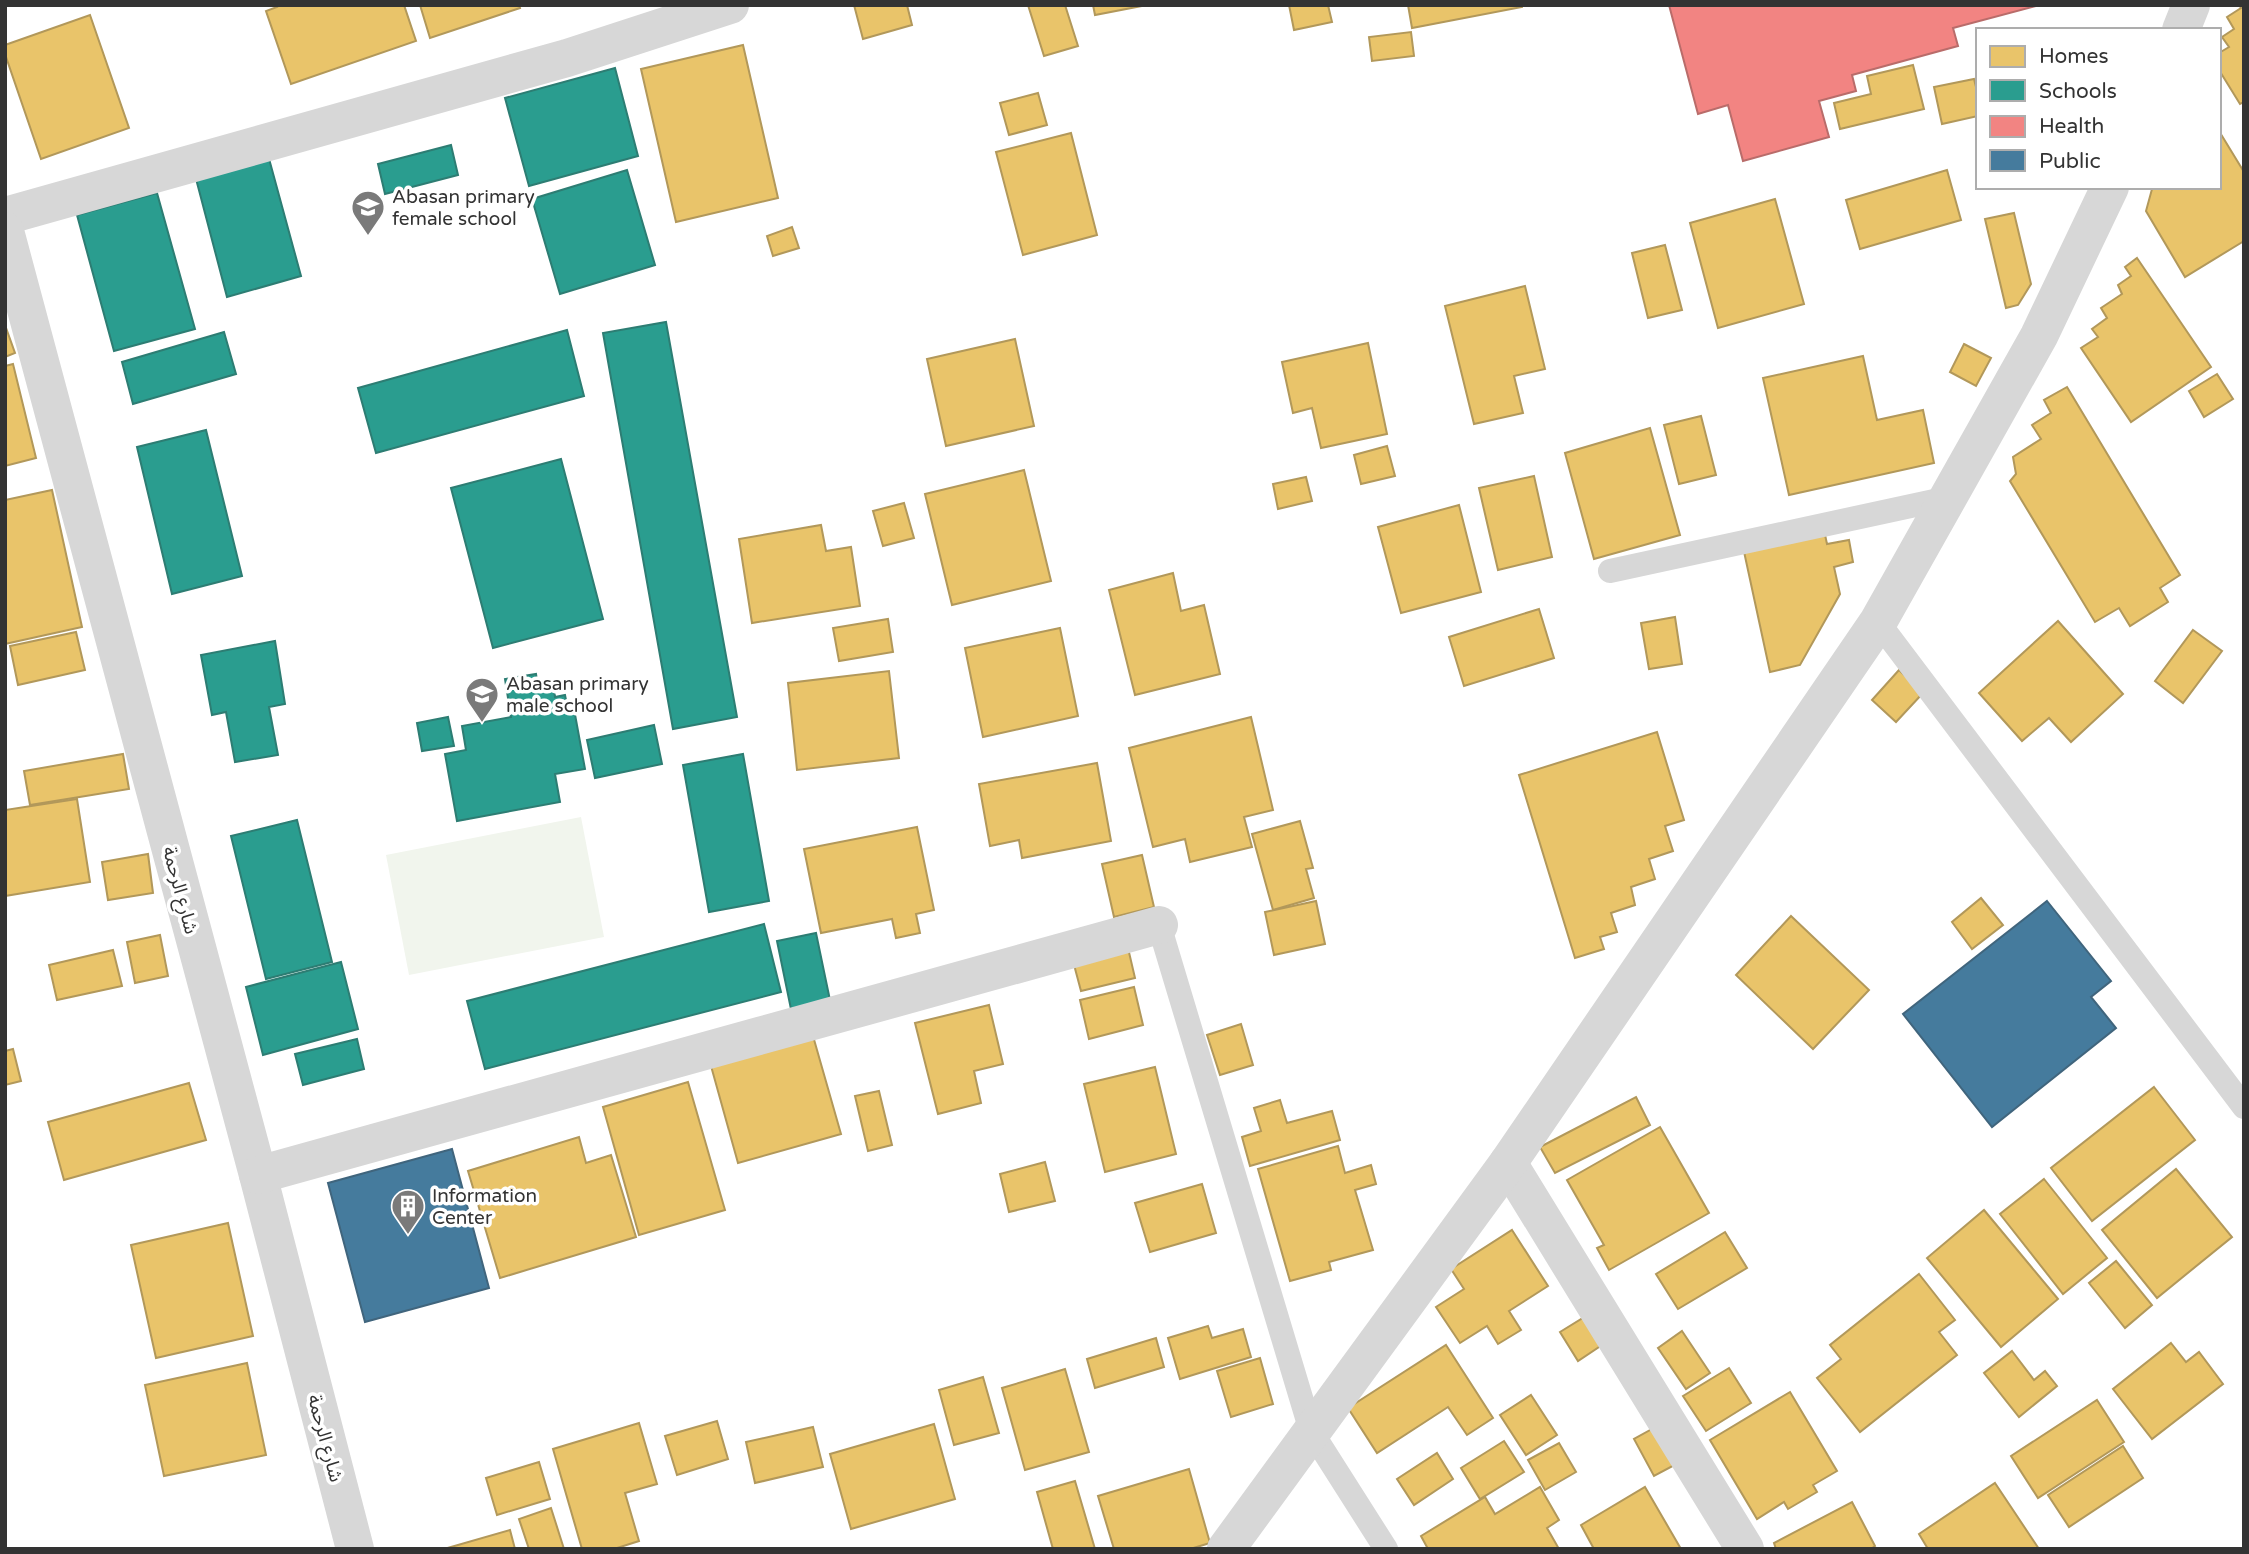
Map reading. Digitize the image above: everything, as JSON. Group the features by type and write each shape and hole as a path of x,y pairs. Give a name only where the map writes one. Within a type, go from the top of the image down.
{"street":[{"path":"5,216 567,58 730,5"},
{"path":"2182,28 2190,5"},
{"path":"1226,1549 1508,1163 1878,622 2039,336 2109,189"},
{"name":"شارع الرحمة","path":"5,231 258,1175 355,1549"},
{"path":"258,1175 1159,925"},
{"path":"1508,1163 1745,1549"}],"lane":[{"path":"1610,570 1948,498"},
{"path":"1878,622 2244,1107"},
{"path":"1159,925 1311,1431 1386,1549"}],"shaded area":[{"path":"581,817 604,937 409,975 386,855"}],"building: Homes":[{"path":"276,5 404,5 416,41 291,84 266,11 277,7"},
{"path":"420,5 519,5 520,8 430,38"},
{"path":"854,5 907,5 912,25 863,39"},
{"path":"1028,5 1065,5 1078,46 1044,56"},
{"path":"1093,5 1147,5 1095,15"},
{"path":"1289,5 1328,5 1332,22 1294,30"},
{"path":"1408,5 1522,5 1522,7 1412,28"},
{"path":"2239,5 2244,5 2244,102 2240,104 2221,73 2221,52 2229,47 2222,37 2234,29 2227,17 2241,8"},
{"path":"90,15 129,128 41,159 5,54 5,45"},
{"path":"1411,32 1414,56 1372,61 1369,37"},
{"path":"743,45 778,198 676,222 641,69"},
{"path":"1913,65 1924,109 1840,129 1834,103 1871,94 1867,76"},
{"path":"1974,79 1976,116 1942,124 1934,87"},
{"path":"1038,93 1047,125 1009,135 1000,103"},
{"path":"1071,133 1097,235 1023,255 996,152"},
{"path":"2221,134 2244,172 2244,241 2185,277 2146,211 2152,189 2221,189"},
{"path":"1947,170 1961,220 1860,249 1846,200"},
{"path":"1775,199 1804,304 1718,328 1690,223"},
{"path":"2014,213 2031,284 2018,305 2006,308 1985,219"},
{"path":"792,227 799,248 773,256 767,236"},
{"path":"1665,245 1682,310 1648,318 1632,253"},
{"path":"2137,258 2211,367 2131,422 2081,348 2098,337 2092,329 2107,318 2101,308 2122,294 2118,285 2131,276 2125,267"},
{"path":"1525,286 1545,369 1514,376 1523,413 1474,424 1445,306"},
{"path":"5,325 15,353 5,357"},
{"path":"1015,339 1034,426 946,446 927,359"},
{"path":"1368,343 1387,434 1321,448 1312,408 1293,413 1282,362"},
{"path":"1964,344 1991,358 1976,386 1950,372"},
{"path":"1863,356 1877,420 1923,410 1934,463 1789,495 1763,378"},
{"path":"13,364 36,458 5,466 5,366"},
{"path":"2217,374 2233,399 2204,417 2189,391"},
{"path":"2067,387 2180,575 2160,588 2168,602 2130,626 2119,608 2095,622 2010,481 2016,474 2013,457 2041,439 2032,425 2051,413 2044,400"},
{"path":"1701,416 1716,475 1679,484 1664,425"},
{"path":"1650,428 1680,535 1594,559 1565,453"},
{"path":"1387,446 1395,476 1361,484 1354,455"},
{"path":"1024,470 1051,581 952,605 925,494"},
{"path":"1534,476 1552,557 1498,570 1479,488"},
{"path":"1306,477 1312,501 1278,509 1273,484"},
{"path":"52,490 82,627 5,644 5,500"},
{"path":"904,503 914,538 883,546 873,511"},
{"path":"1459,505 1481,592 1401,613 1378,527"},
{"path":"821,525 826,551 851,547 860,606 752,623 739,539"},
{"path":"1824,530 1827,544 1849,540 1853,562 1834,567 1840,594 1800,665 1770,672 1743,547"},
{"path":"1173,573 1181,611 1204,605 1220,674 1135,695 1109,590"},
{"path":"1539,609 1554,658 1464,686 1449,637"},
{"path":"1675,617 1682,664 1649,669 1641,623"},
{"path":"888,619 893,652 839,661 833,628"},
{"path":"2058,621 2123,694 2071,742 2049,718 2022,741 1979,693"},
{"path":"1060,628 1078,716 983,737 965,648"},
{"path":"2193,630 2222,651 2183,703 2155,681"},
{"path":"76,632 85,670 18,685 10,646"},
{"path":"1899,670 1923,693 1896,722 1872,700"},
{"path":"889,671 899,758 797,770 788,683"},
{"path":"1251,717 1273,810 1244,817 1252,847 1190,862 1185,839 1153,847 1129,748"},
{"path":"1657,732 1684,820 1665,826 1673,851 1649,859 1655,879 1631,887 1635,905 1611,913 1617,932 1600,937 1604,949 1575,958 1519,775"},
{"path":"123,754 129,789 30,805 24,771"},
{"path":"1097,763 1111,841 1022,858 1019,840 990,846 979,784"},
{"path":"77,799 90,882 5,896 5,810"},
{"path":"1300,821 1313,868 1306,869 1314,898 1273,910 1252,834"},
{"path":"917,827 934,910 916,914 920,933 896,938 892,919 821,933 804,849"},
{"path":"148,854 153,893 108,900 102,862"},
{"path":"1142,855 1154,907 1114,917 1102,864"},
{"path":"1981,898 2003,925 1972,949 1952,922"},
{"path":"1316,901 1325,944 1274,955 1265,912"},
{"path":"1791,916 1869,990 1813,1049 1736,975"},
{"path":"160,935 168,976 135,983 127,942"},
{"path":"1128,948 1135,978 1081,991 1073,961"},
{"path":"113,950 122,986 57,1000 49,965"},
{"path":"1134,987 1143,1025 1089,1039 1080,1000"},
{"path":"989,1005 1003,1064 974,1071 981,1103 938,1114 915,1023"},
{"path":"1241,1024 1253,1065 1220,1075 1207,1035"},
{"path":"813,1036 841,1134 738,1163 711,1066"},
{"path":"13,1049 21,1081 5,1085 5,1051"},
{"path":"1155,1067 1176,1154 1105,1172 1084,1084"},
{"path":"688,1082 725,1210 639,1235 603,1107"},
{"path":"189,1083 206,1140 64,1180 48,1122"},
{"path":"2154,1087 2195,1140 2092,1221 2051,1168"},
{"path":"879,1091 892,1145 868,1151 855,1096"},
{"path":"1636,1097 1650,1125 1555,1173 1540,1147"},
{"path":"1280,1100 1287,1123 1332,1111 1340,1140 1250,1166 1242,1137 1261,1131 1254,1108"},
{"path":"1660,1127 1709,1213 1609,1270 1597,1248 1604,1245 1567,1180"},
{"path":"579,1137 586,1163 611,1155 636,1237 500,1278 468,1171"},
{"path":"1338,1146 1345,1173 1371,1165 1376,1184 1355,1190 1373,1250 1329,1262 1331,1270 1290,1281 1258,1169"},
{"path":"1045,1162 1055,1201 1009,1212 1000,1174"},
{"path":"2176,1169 2232,1237 2157,1298 2102,1230"},
{"path":"2044,1179 2107,1258 2063,1294 2000,1214"},
{"path":"1202,1184 1216,1233 1150,1252 1135,1203"},
{"path":"1984,1210 2058,1299 2001,1347 1927,1258"},
{"path":"228,1223 253,1336 156,1358 131,1245"},
{"path":"1512,1230 1548,1286 1509,1311 1521,1330 1498,1344 1487,1326 1460,1343 1436,1307 1464,1289 1451,1269"},
{"path":"1725,1232 1747,1268 1678,1309 1656,1274"},
{"path":"2116,1261 2152,1305 2125,1328 2089,1283"},
{"path":"1919,1274 1955,1320 1939,1332 1957,1355 1860,1432 1817,1378 1841,1359 1830,1345"},
{"path":"1591,1313 1608,1341 1578,1361 1560,1332"},
{"path":"1208,1326 1212,1338 1243,1329 1251,1357 1180,1379 1168,1338"},
{"path":"1682,1331 1710,1373 1686,1389 1658,1348"},
{"path":"1156,1338 1164,1367 1095,1388 1087,1359"},
{"path":"2171,1343 2186,1362 2199,1352 2223,1384 2152,1439 2113,1389"},
{"path":"1446,1345 1493,1418 1467,1435 1448,1407 1377,1453 1348,1408"},
{"path":"2012,1351 2034,1380 2045,1371 2057,1386 2019,1417 1984,1373"},
{"path":"1260,1358 1273,1404 1231,1417 1217,1371"},
{"path":"247,1363 266,1455 164,1476 145,1385"},
{"path":"1729,1368 1751,1403 1706,1431 1683,1396"},
{"path":"1065,1369 1089,1452 1025,1470 1002,1388"},
{"path":"983,1377 999,1433 954,1445 939,1390"},
{"path":"1790,1392 1837,1471 1813,1485 1817,1492 1788,1509 1784,1502 1757,1519 1710,1440"},
{"path":"1531,1395 1557,1435 1526,1455 1500,1415"},
{"path":"2097,1400 2124,1442 2038,1498 2011,1456"},
{"path":"717,1421 728,1459 677,1475 665,1436"},
{"path":"639,1423 657,1484 625,1493 639,1541 614,1549 582,1549 553,1449"},
{"path":"934,1424 955,1499 851,1529 830,1454"},
{"path":"1661,1424 1682,1461 1654,1476 1634,1439"},
{"path":"813,1427 823,1467 755,1483 746,1442"},
{"path":"1504,1441 1524,1472 1480,1499 1461,1468"},
{"path":"1559,1443 1576,1472 1545,1490 1528,1460"},
{"path":"2123,1446 2143,1478 2069,1527 2048,1495"},
{"path":"1437,1453 1453,1479 1414,1505 1397,1479"},
{"path":"539,1462 550,1499 497,1515 486,1478"},
{"path":"1189,1469 1210,1543 1190,1549 1114,1549 1098,1496"},
{"path":"1075,1481 1095,1549 1053,1549 1037,1492"},
{"path":"1995,1483 2039,1549 1928,1549 1919,1534"},
{"path":"1540,1487 1559,1520 1547,1528 1559,1549 1428,1549 1421,1536 1485,1497 1495,1514"},
{"path":"1645,1487 1681,1549 1594,1549 1581,1525"},
{"path":"1852,1502 1875,1546 1871,1549 1776,1549 1774,1543"},
{"path":"551,1508 564,1549 529,1549 519,1519"},
{"path":"510,1530 515,1549 444,1549"}],"building: Schools":[{"path":"615,68 638,156 529,186 505,98"},
{"path":"451,145 458,175 385,194 378,164"},
{"path":"268,155 301,276 227,297 195,175"},
{"path":"627,170 655,265 560,294 532,199"},
{"path":"157,193 195,329 114,351 77,215"},
{"path":"666,322 737,717 673,729 603,333"},
{"path":"567,330 584,396 376,453 358,388"},
{"path":"224,332 236,374 133,404 122,362"},
{"path":"206,430 242,576 172,594 137,447"},
{"path":"561,459 603,619 493,648 451,488"},
{"path":"275,641 285,704 269,707 278,755 235,762 226,712 212,715 201,655"},
{"path":"536,674 538,687 553,684 555,697 565,695 568,710 574,709 585,769 555,774 560,802 457,821 445,754 466,750 462,726 511,717 505,679"},
{"path":"448,717 454,746 422,751 417,723"},
{"path":"654,725 662,764 595,778 587,740"},
{"path":"743,754 769,901 709,912 683,765"},
{"path":"297,820 332,962 266,979 231,836"},
{"path":"764,924 781,992 485,1069 467,1001"},
{"path":"816,933 831,1005 792,1014 777,941"},
{"path":"341,962 358,1029 263,1055 246,987"},
{"path":"357,1039 364,1069 303,1085 295,1054"}],"building: Health":[{"path":"1669,5 2036,6 1953,28 1958,46 1852,75 1856,91 1819,101 1829,137 1743,161 1728,105 1698,114"}],"building: Public":[{"path":"2047,901 2111,981 2091,997 2116,1028 1992,1127 1903,1014"},
{"name":"Information Center","path":"452,1149 489,1288 365,1322 328,1183"}],"place":[{"name":"Abasan primary female school","path":"368,237"},
{"name":"Abasan primary male school","path":"482,724"},
{"name":"Information Center","path":"408,1236"}]}
